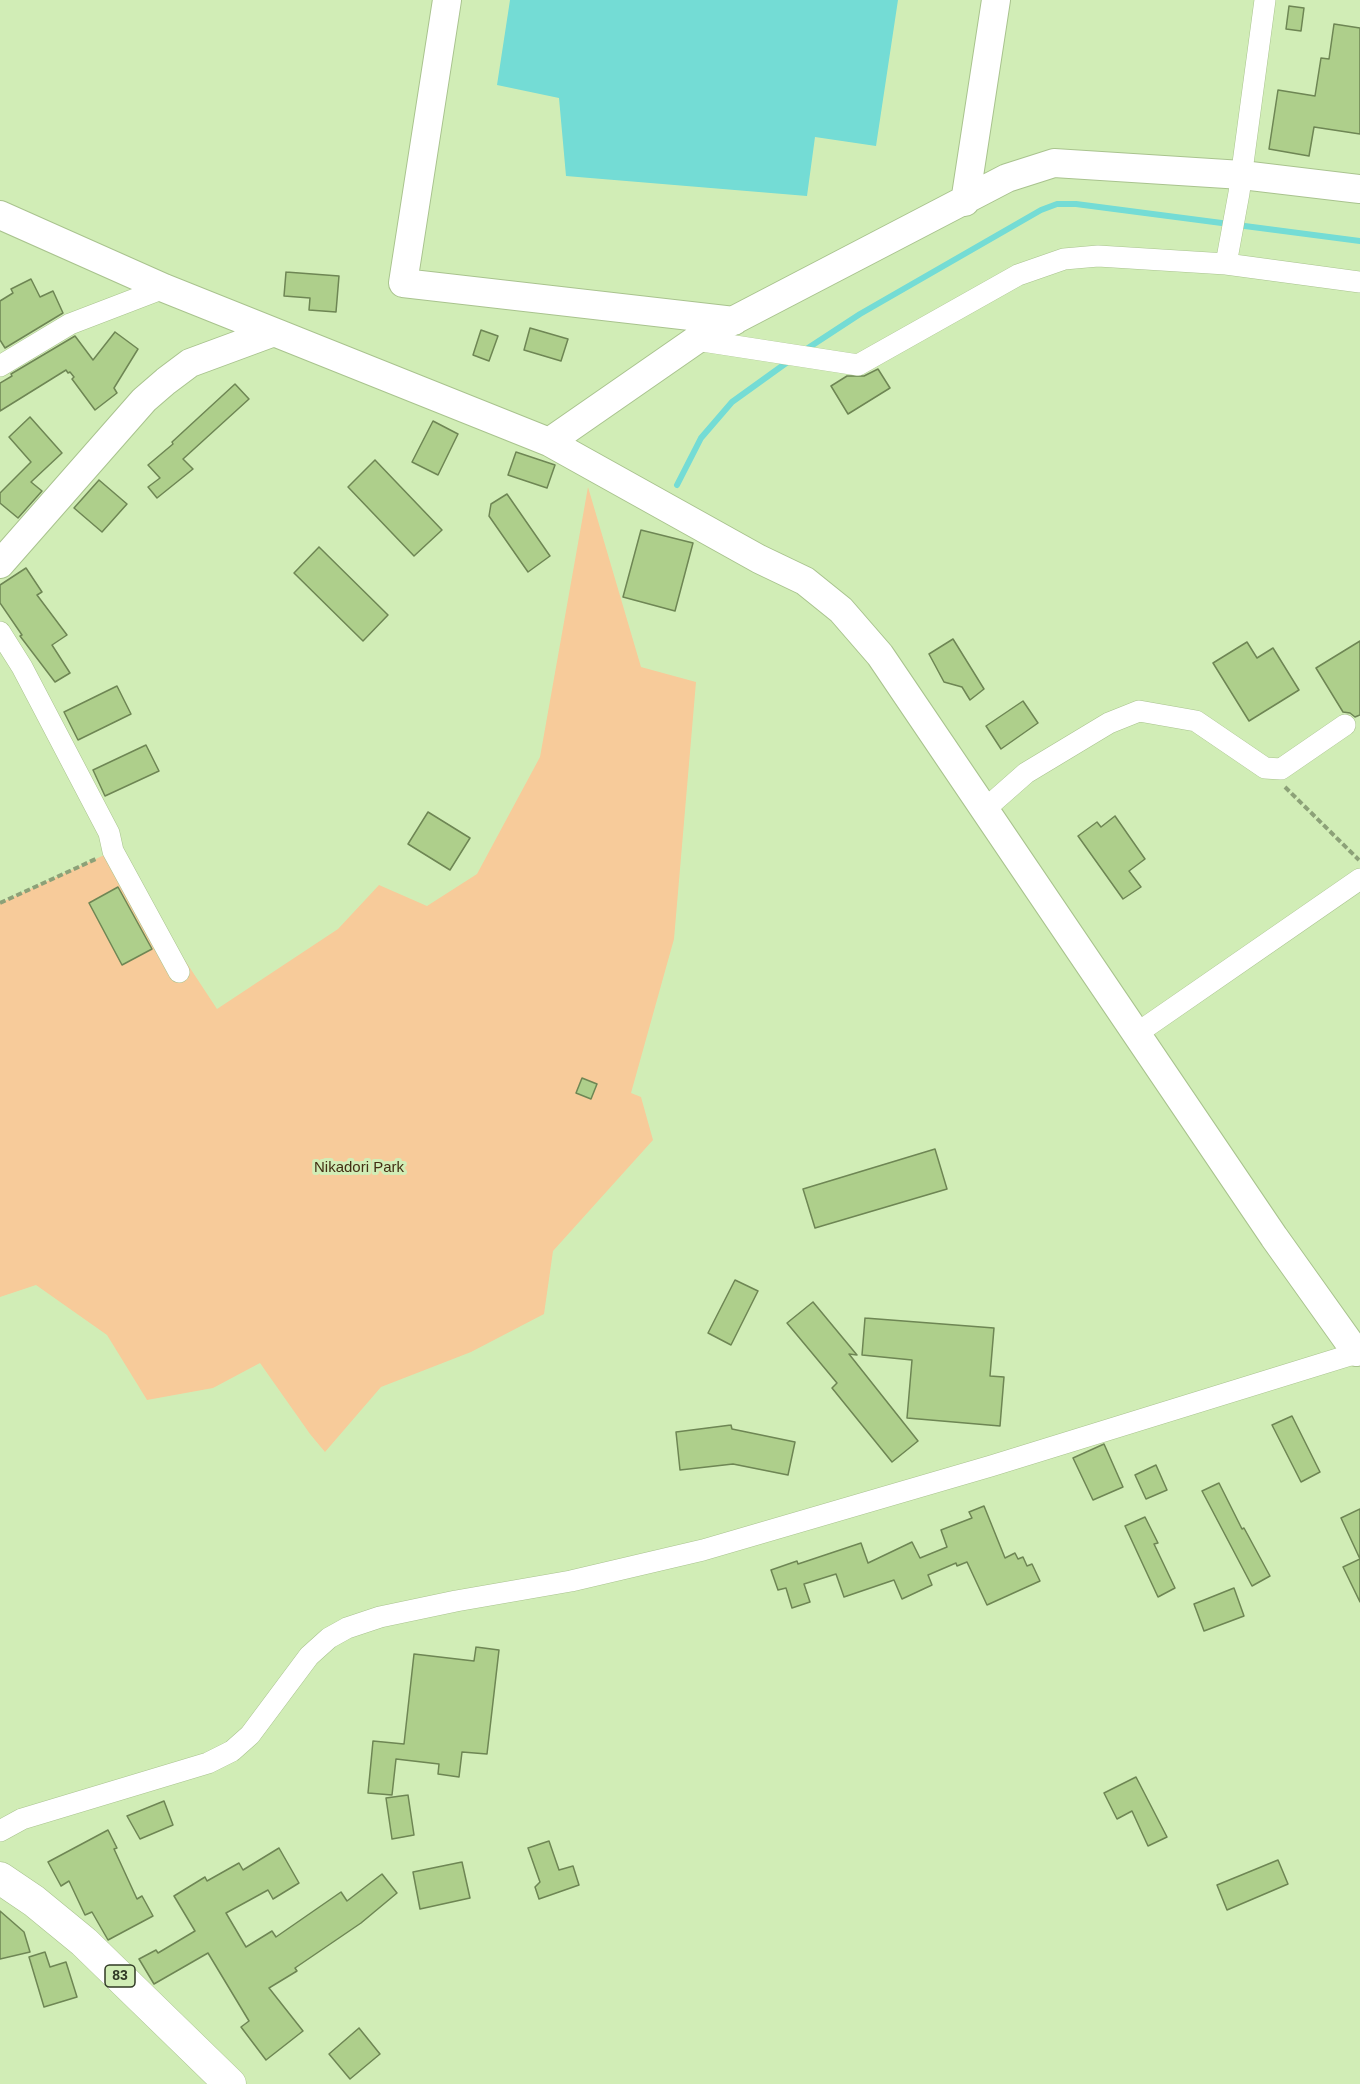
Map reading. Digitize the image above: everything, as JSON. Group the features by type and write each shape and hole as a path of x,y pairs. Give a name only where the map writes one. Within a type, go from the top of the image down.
{"main road":[{"name":"83","path":"0,1878 34,1901 84,1942 230,2084"}],"street":[{"path":"447,0 403,283 738,334 831,362 858,365 1018,275 1064,259 1098,256 1226,264 1360,282"},
{"path":"965,202 996,0"},
{"path":"1226,264 1241,184 1265,0"},
{"path":"549,442 696,340 738,334 1007,178 1054,163 1241,184 1360,189"},
{"path":"0,215 164,288 549,442 759,559 805,581 841,610 880,656 1274,1237 1359,1354 991,1466 703,1550 571,1581 380,1617 347,1628 329,1638 309,1656 250,1735 232,1751 208,1763 22,1819 0,1831"},
{"path":"0,366 70,324 164,288"},
{"path":"0,564 144,400 166,381 190,363 274,332"},
{"path":"0,632 22,667 109,833 113,851 179,972"},
{"path":"984,810 1026,773 1109,723 1138,711 1196,721 1265,768 1281,769 1346,725"},
{"path":"1136,1034 1360,879"}],"path":[{"path":"1265,768 1360,861"},
{"path":"0,903 113,851"}],"green space":[{"name":"Nikadori Park","path":"588,487 641,667 696,682 674,939 631,1093 641,1097 653,1140 553,1251 544,1314 471,1352 381,1387 325,1452 260,1363 213,1388 147,1400 107,1335 36,1285 0,1297 0,903 113,851 217,1009 338,929 379,885 427,906 477,874 540,757"}],"water":[{"path":"510,0 898,0 876,146 815,137 807,196 566,176 559,98 497,85"}],"building":[{"path":"1289,6 1304,8 1301,31 1286,29"},
{"path":"1334,24 1360,28 1360,134 1314,127 1309,156 1269,149 1278,90 1315,96 1321,58 1329,59"},
{"path":"286,272 339,276 336,312 309,310 310,298 284,296"},
{"path":"31,279 40,297 53,291 63,313 5,348 0,340 0,301 13,293 11,289"},
{"path":"530,328 568,339 561,361 524,350"},
{"path":"481,330 498,336 489,361 473,355"},
{"path":"115,332 138,349 114,388 117,393 95,410 72,379 74,377 66,370 0,411 0,383 12,376 11,374 75,336 93,360"},
{"path":"878,369 890,388 848,414 831,386 847,376 864,376"},
{"path":"235,384 249,399 183,459 193,469 157,498 148,487 160,478 148,465"},
{"path":"30,417 62,453 31,482 42,491 18,518 0,503 0,493 31,462 9,437"},
{"path":"433,421 458,434 438,475 412,462"},
{"path":"516,452 555,465 547,488 508,475"},
{"path":"375,460 442,530 414,556 348,487"},
{"path":"99,480 127,504 102,532 74,508"},
{"path":"507,494 550,556 528,572 489,516 491,504"},
{"path":"641,530 693,543 675,611 623,597"},
{"path":"319,547 388,615 363,641 294,573"},
{"path":"26,568 42,592 37,595 67,635 52,645 70,673 55,682 20,636 22,635 0,603 0,585"},
{"path":"953,639 984,689 970,700 962,687 944,682 929,654"},
{"path":"1360,641 1360,715 1355,717 1343,712 1316,668"},
{"path":"1247,642 1257,658 1273,648 1299,690 1249,721 1213,663"},
{"path":"117,686 131,714 78,740 64,712"},
{"path":"1023,701 1038,723 1001,749 986,726"},
{"path":"146,745 159,771 105,796 93,770"},
{"path":"428,812 470,838 450,870 408,844"},
{"path":"1115,816 1145,859 1129,871 1141,887 1123,899 1078,836 1097,822 1101,827"},
{"path":"118,887 152,949 122,965 89,903"},
{"path":"582,1078 597,1084 591,1099 576,1093"},
{"path":"935,1149 947,1189 815,1228 803,1189"},
{"path":"735,1280 758,1291 731,1345 708,1333"},
{"path":"813,1302 857,1355 849,1354 918,1441 892,1462 832,1388 837,1383 787,1323"},
{"path":"865,1318 994,1328 990,1376 1004,1377 1000,1426 907,1418 912,1360 862,1355"},
{"path":"1292,1416 1320,1472 1301,1482 1272,1425"},
{"path":"731,1425 732,1429 795,1442 788,1475 733,1464 680,1470 676,1432"},
{"path":"1104,1444 1123,1487 1093,1500 1073,1458"},
{"path":"1156,1465 1167,1490 1146,1499 1135,1475"},
{"path":"1219,1483 1242,1529 1244,1528 1270,1576 1252,1586 1202,1491"},
{"path":"984,1506 1005,1558 1015,1553 1018,1559 1023,1557 1027,1566 1032,1564 1040,1581 987,1605 967,1562 957,1566 956,1563 928,1575 932,1585 902,1599 894,1580 844,1597 836,1574 804,1584 810,1602 792,1608 786,1588 778,1590 771,1570 797,1561 798,1564 861,1543 868,1563 912,1542 920,1558 947,1547 941,1530 972,1518 969,1512"},
{"path":"1360,1509 1360,1559 1341,1518"},
{"path":"1145,1517 1158,1543 1154,1544 1175,1588 1158,1597 1125,1526"},
{"path":"1360,1559 1360,1602 1343,1567"},
{"path":"1234,1588 1244,1616 1204,1631 1194,1604"},
{"path":"476,1647 499,1650 487,1754 462,1752 459,1777 438,1774 439,1764 396,1759 392,1795 368,1793 373,1741 404,1744 414,1654 474,1661"},
{"path":"1136,1777 1167,1837 1148,1846 1132,1811 1117,1819 1104,1793"},
{"path":"408,1795 414,1835 392,1839 386,1798"},
{"path":"164,1801 173,1825 140,1839 127,1816"},
{"path":"108,1830 117,1848 114,1849 137,1899 142,1896 153,1916 108,1940 92,1912 85,1915 69,1881 61,1886 48,1862"},
{"path":"549,1841 559,1870 573,1866 579,1885 539,1899 535,1887 540,1882 528,1848"},
{"path":"279,1848 299,1883 273,1899 268,1890 226,1913 246,1947 272,1931 276,1937 341,1892 347,1901 382,1874 397,1893 361,1923 295,1968 297,1971 269,1988 303,2031 266,2060 241,2027 249,2021 208,1953 154,1984 139,1959 156,1950 158,1953 195,1931 174,1896 205,1877 207,1881 239,1863 243,1870"},
{"path":"1278,1860 1288,1884 1227,1910 1217,1885"},
{"path":"462,1862 470,1898 420,1909 413,1872"},
{"path":"0,1911 24,1932 30,1952 0,1959"},
{"path":"45,1952 50,1967 66,1962 77,1997 44,2007 29,1957"},
{"path":"359,2028 380,2054 350,2079 329,2054"}],"waterway":[{"path":"805,350 860,314 1041,210 1057,204 1076,204 1360,241"},
{"path":"677,485 701,438 732,402 789,361"}]}
